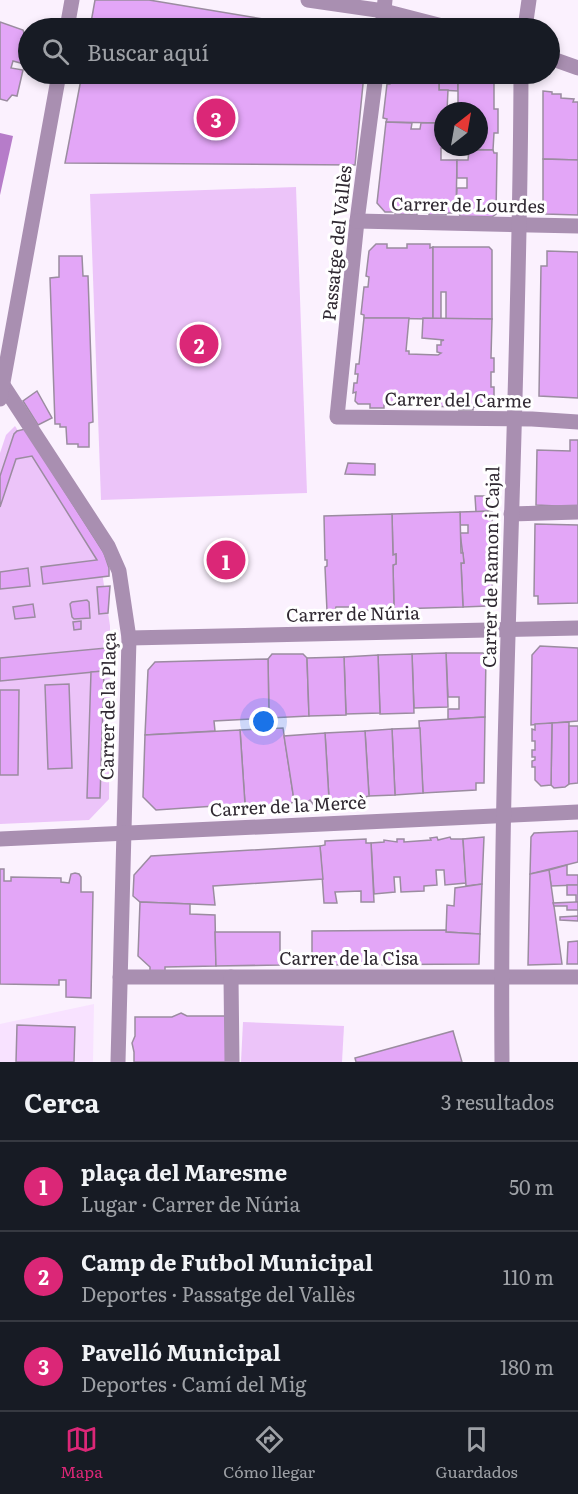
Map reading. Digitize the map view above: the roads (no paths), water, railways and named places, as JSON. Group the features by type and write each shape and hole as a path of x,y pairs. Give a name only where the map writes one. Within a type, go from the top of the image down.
{"street":[{"path":"69,18 72,0"},
{"path":"308,0 384,6 420,18"},
{"path":"526,18 529,0"},
{"path":"560,62 578,68"},
{"path":"2,392 57,84"},
{"name":"Passatge del Vallès","path":"337,417 357,221 375,84"},
{"name":"Carrer de Ramon i Cajal","path":"502,1062 504,814 513,419 521,226 521,84"},
{"name":"Carrer de Lourdes","path":"357,221 578,226"},
{"name":"Carrer de la Plaça","path":"2,392 108,546 119,571 129,638 118,1062"},
{"name":"Carrer del Carme","path":"337,417 578,422"},
{"path":"511,514 578,512"},
{"name":"Carrer de Núria","path":"129,638 578,628"},
{"name":"Carrer de la Mercè","path":"0,839 578,812"},
{"name":"Carrer de la Cisa","path":"120,977 578,977"},
{"path":"231,977 232,1062"}],"place":[{"name":"Pavelló Municipal","path":"216,118"},
{"name":"Camp de Futbol Municipal","path":"199,344"},
{"name":"plaça del Maresme","path":"226,560"}]}
